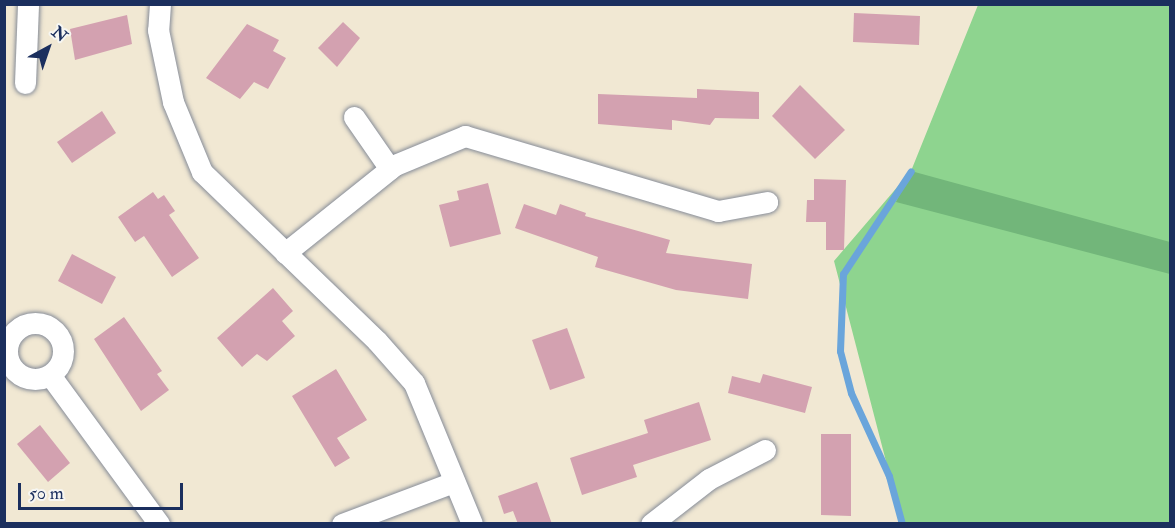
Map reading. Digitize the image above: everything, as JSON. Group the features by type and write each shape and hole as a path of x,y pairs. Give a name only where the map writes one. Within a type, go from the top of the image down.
{"street":[{"path":"25,83 28,4"},
{"path":"160,4 158,30 173,102 202,172 377,341 414,383 472,524"},
{"path":"354,117 390,169"},
{"path":"285,253 390,169 465,136 718,211 767,202"},
{"path":"50,375 159,524"},
{"path":"660,521 709,479 765,450"},
{"path":"342,524 454,482"}],"green space":[{"path":"978,5 1170,5 1170,523 902,523 834,261 911,171"},
{"path":"911,171 1170,242 1170,274 896,202"}],"building":[{"path":"854,13 920,16 919,45 853,42"},
{"path":"127,15 132,44 75,60 70,29"},
{"path":"343,22 360,38 337,67 318,48"},
{"path":"247,24 279,40 273,51 286,58 268,89 254,82 240,99 206,78"},
{"path":"800,85 845,130 815,159 772,116"},
{"path":"697,89 759,92 759,119 715,118 710,125 672,120 672,130 598,124 598,94 697,98"},
{"path":"102,111 116,133 72,163 57,142"},
{"path":"814,179 846,180 844,250 826,250 826,222 806,222 807,200 814,200"},
{"path":"488,183 501,234 450,247 439,205 459,200 457,191"},
{"path":"153,192 158,199 164,195 175,211 169,215 199,258 172,277 144,236 135,242 118,217"},
{"path":"524,204 556,215 560,204 586,213 585,216 670,240 666,253 752,264 748,299 676,290 595,267 598,257 515,228"},
{"path":"72,254 116,277 102,304 58,281"},
{"path":"273,288 293,311 282,321 295,336 267,361 257,354 242,367 217,338"},
{"path":"124,317 162,371 157,374 169,390 141,411 94,339"},
{"path":"567,328 585,378 550,390 532,340"},
{"path":"336,369 367,420 337,438 350,458 335,467 292,396"},
{"path":"763,374 812,387 805,413 728,393 732,376 760,383"},
{"path":"699,402 711,440 633,465 637,477 582,495 570,458 648,433 644,420"},
{"path":"40,425 70,463 48,482 17,444"},
{"path":"821,434 851,434 851,516 821,515"},
{"path":"537,482 552,524 518,524 513,511 504,514 498,496"}],"waterway":[{"path":"902,524 889,476 851,393 840,351 843,274 911,171"}]}
